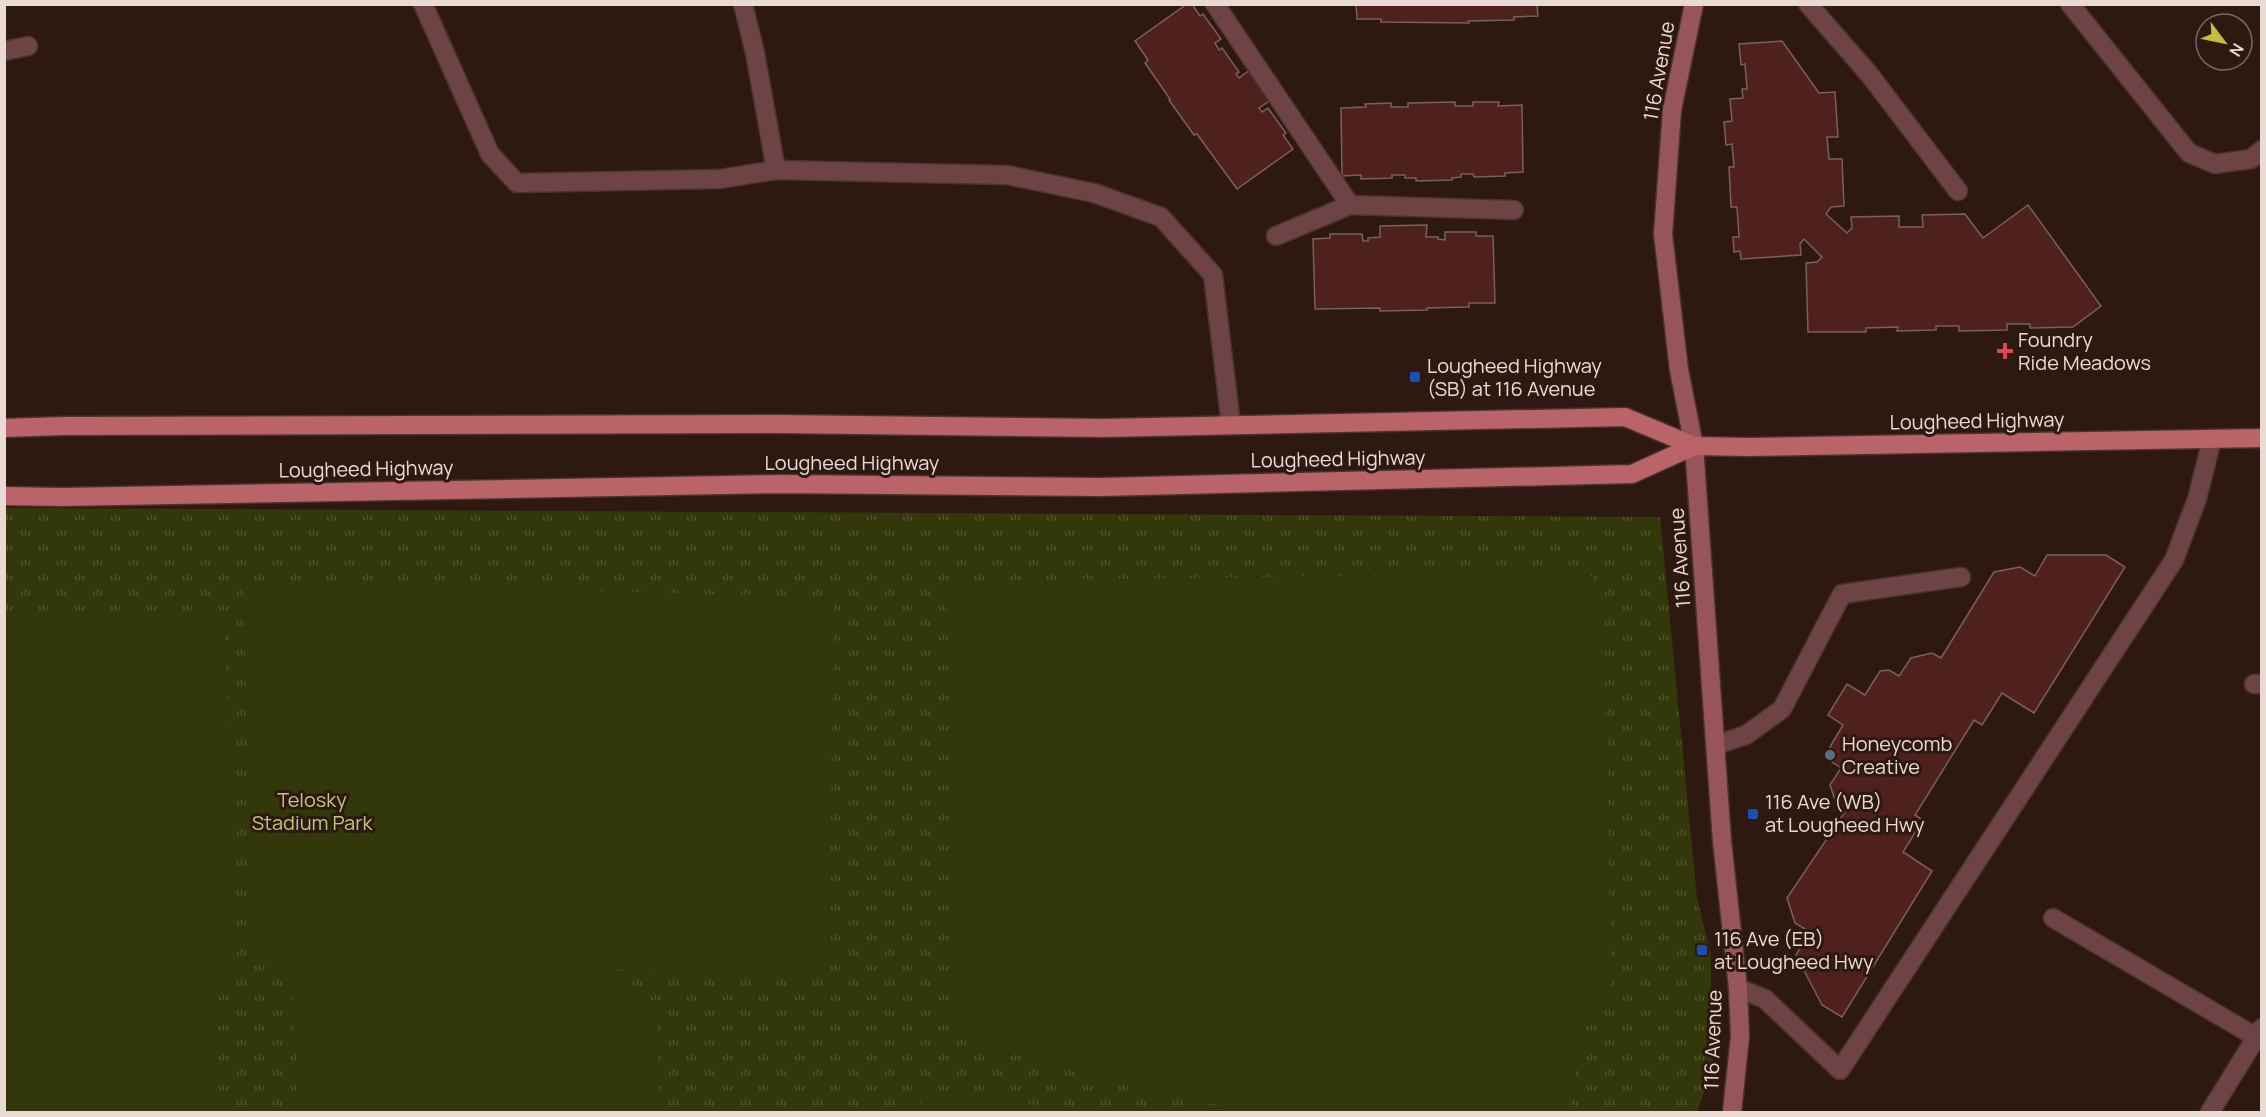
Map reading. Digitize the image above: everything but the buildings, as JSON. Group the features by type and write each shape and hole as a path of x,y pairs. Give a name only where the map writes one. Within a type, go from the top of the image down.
{"main road":[{"name":"Lougheed Highway","path":"4,428 767,424 1103,428 1626,417 1694,446 2262,438"},
{"name":"Lougheed Highway","path":"4,496 63,497 782,484 1101,487 1632,474 1694,446"}],"street":[{"path":"423,4 490,154 517,183 720,179 776,170 1007,175 1094,193 1161,217 1213,275 1231,425"},
{"path":"743,4 776,170"},
{"name":"116 Avenue","path":"1694,4 1672,110 1663,234 1679,370 1694,446 1722,842 1738,988 1740,1035 1732,1113"},
{"path":"1808,4 1869,75 1958,191"},
{"path":"2070,4 2188,153 2215,164 2251,159 2262,150"},
{"path":"1217,5 1350,205"},
{"path":"4,51 28,46"},
{"path":"1276,236 1350,205 1514,210"},
{"path":"1738,988 1765,999 1840,1070 2174,560 2197,499 2212,439"},
{"path":"1716,745 1746,735 1782,710 1842,594 1961,578"},
{"path":"2053,918 2259,1032 2210,1113"}],"green space":[{"name":"Telosky Stadium Park","path":"5,508 1660,517 1697,898 1711,954 1713,1067 1697,1112 5,1112"},
{"path":"1443,568 1492,574 1587,573 1603,587 1612,1010 1585,1009 1569,1112 1245,1112 977,1045 956,1017 947,601 963,581 1425,575"},
{"path":"244,581 833,598 830,972 600,969 658,1023 659,1112 299,1112 295,1027 288,966 251,965"},
{"path":"225,611 235,970 212,971 213,1112 5,1112 5,617"},
{"path":"963,1085 967,1089 1066,1112 915,1112 924,1099"}],"place":[{"name":"Foundry Ride Meadows","path":"2005,351"},
{"name":"Lougheed Highway (SB) at 116 Avenue","path":"1415,377"},
{"name":"Honeycomb Creative","path":"1830,755"},
{"name":"116 Ave (WB) at Lougheed Hwy","path":"1753,814"},
{"name":"116 Ave (EB) at Lougheed Hwy","path":"1702,950"}]}
